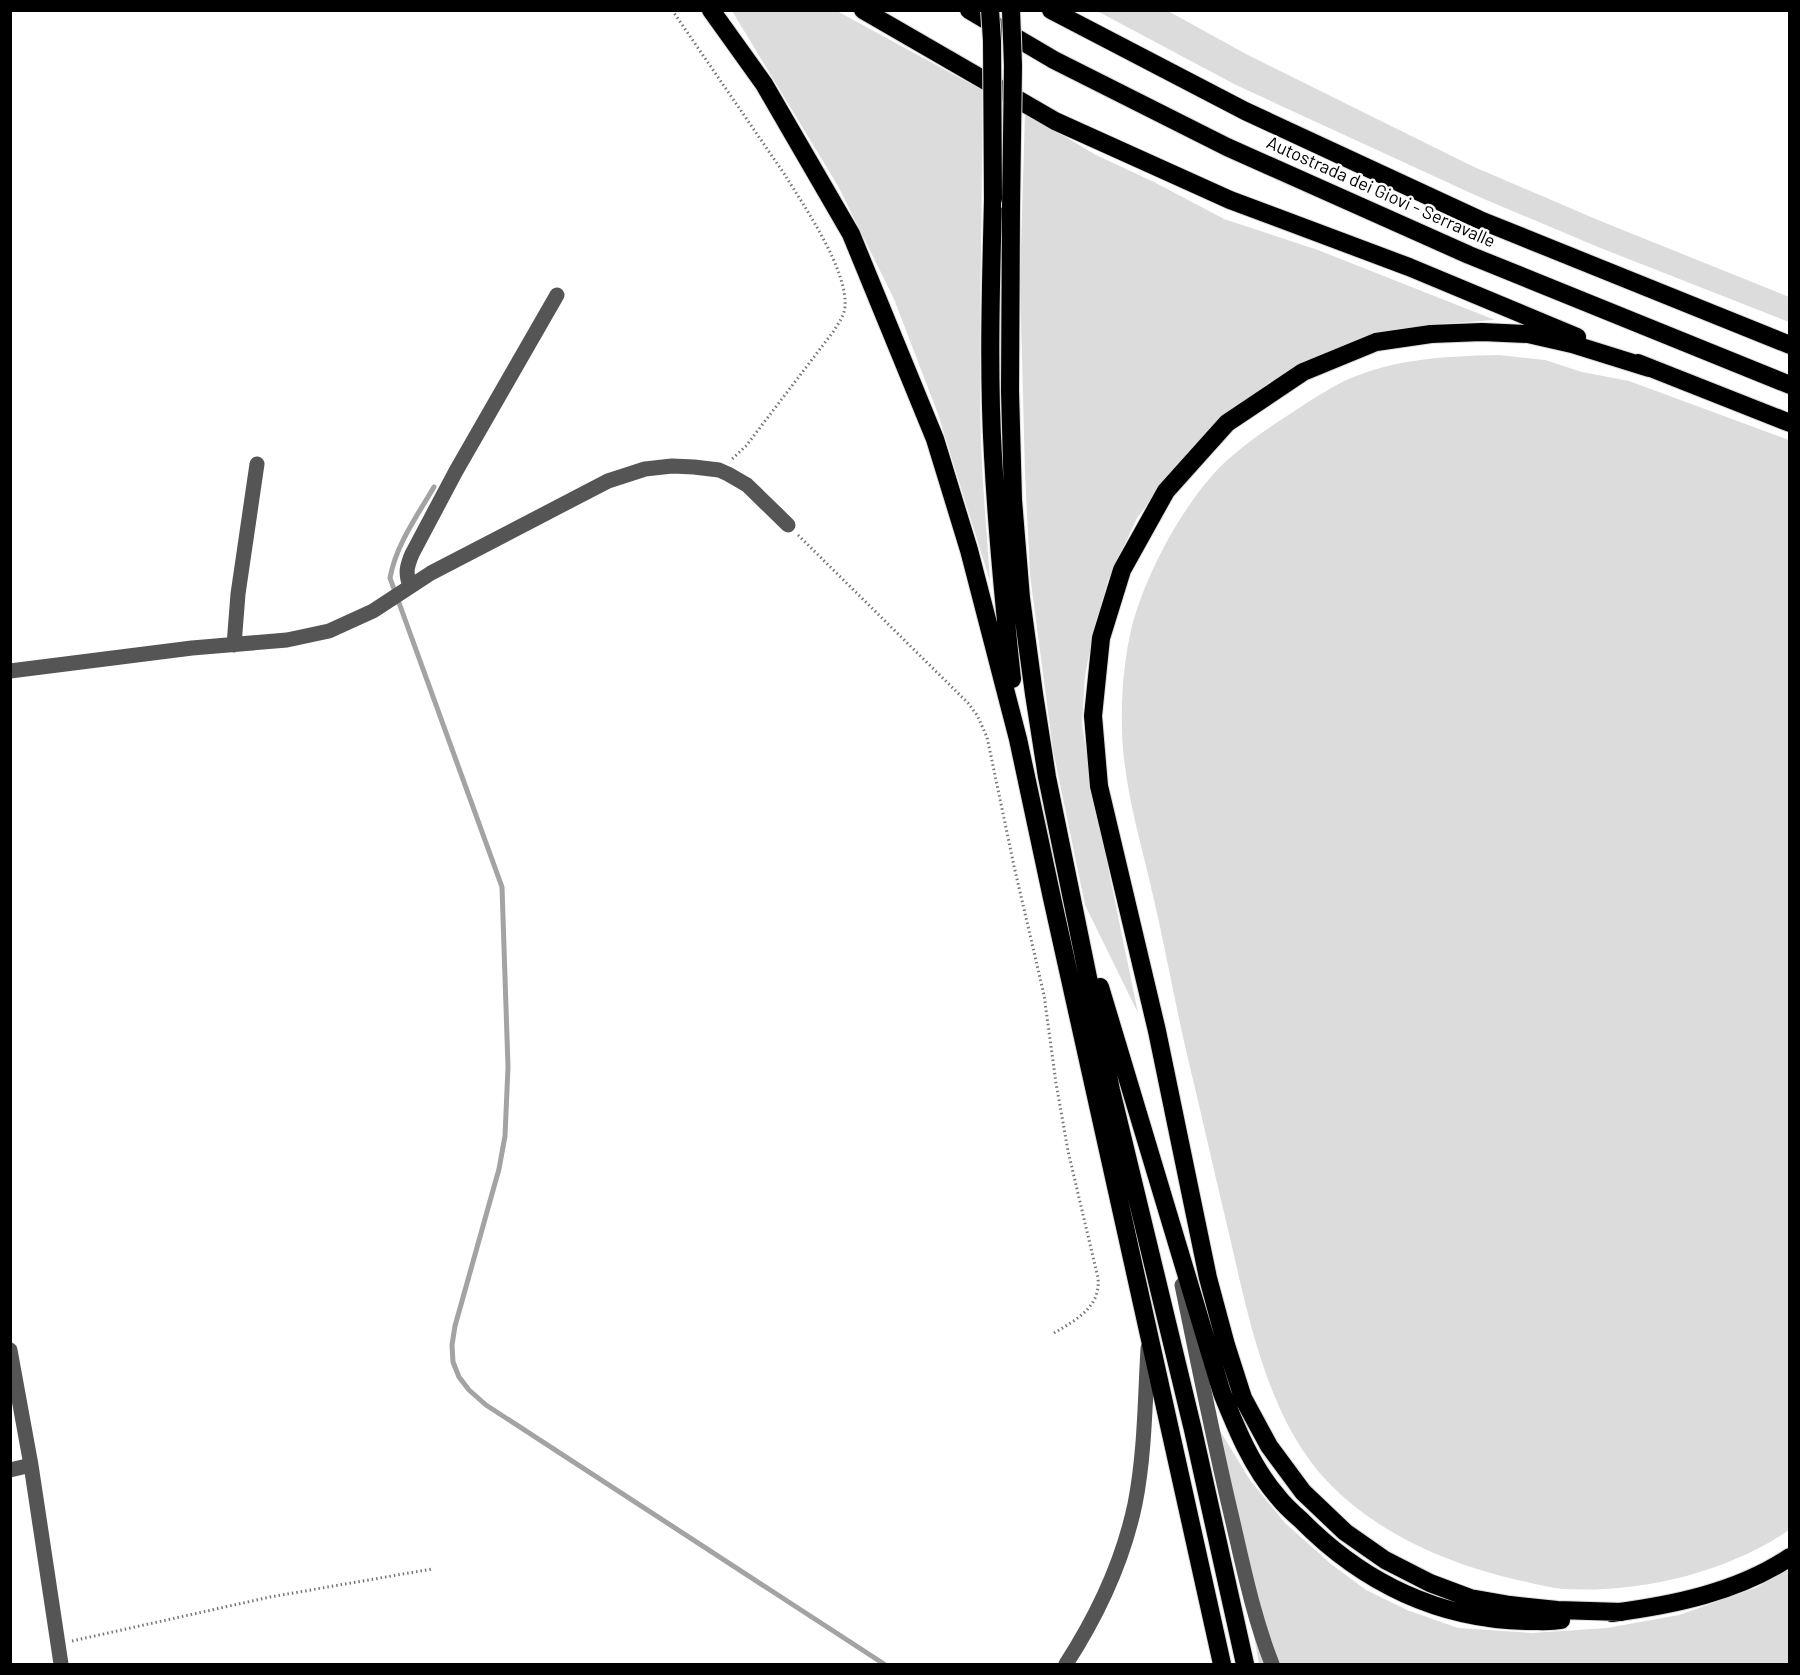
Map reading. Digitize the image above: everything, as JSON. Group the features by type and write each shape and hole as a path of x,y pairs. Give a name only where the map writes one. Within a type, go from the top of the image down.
{"highway":[{"path":"711,10 764,84 851,234 935,439 969,550 1018,738 1222,1665"},
{"path":"862,10 1055,121 1230,200 1408,267 1649,368 1790,423"},
{"name":"Autostrada dei Giovi - Serravalle","path":"969,10 1054,60 1227,147 1469,255 1790,385"},
{"path":"990,10 993,453 1001,567 1018,738"},
{"path":"1011,10 1013,66 1010,391 1013,500 1021,598 1034,694 1047,777 1111,1090 1193,1430 1245,1665"},
{"name":"Autostrada dei Giovi - Serravalle","path":"1051,10 1245,111 1480,220 1790,345"},
{"path":"1622,1612 1557,1610 1510,1605 1470,1598 1430,1583 1385,1560 1345,1532 1303,1492 1269,1446 1243,1398 1226,1345 1209,1278 1156,1031 1099,786 1093,716 1101,638 1122,570 1166,491 1227,423 1304,372 1376,342 1431,334 1482,332 1528,334 1572,344 1649,368"},
{"path":"1070,891 1123,1058 1222,1393 1245,1449 1278,1497 1318,1538 1361,1570 1406,1595 1446,1610 1477,1617 1525,1621 1554,1621 1682,1602 1739,1583 1790,1557"}],"street":[{"path":"410,586 406,577 406,567 412,554 456,471 557,296"},
{"path":"234,645 238,594 257,464"},
{"path":"10,671 192,648 293,639 329,631 373,611 431,573 608,481 645,469 694,466 718,470 747,485 788,525"},
{"path":"1166,1205 1229,1506 1251,1601 1272,1665"},
{"path":"1066,1665 1097,1609 1129,1529 1142,1458 1149,1333"},
{"path":"10,1350 31,1465 62,1665"},
{"path":"10,1470 31,1465"}],"path":[{"path":"672,10 801,201 832,257 844,295 845,308 833,332 746,446 718,470"},
{"path":"788,525 968,703 977,715 987,737 1040,979 1068,1151 1098,1278 1098,1292 1092,1305 1076,1320 1054,1333"},
{"path":"58,1644 270,1597 432,1569"}],"shaded area":[{"path":"732,11 837,11 982,90 980,401 990,581 938,414 894,299 838,186"},
{"path":"1097,11 1168,11 1246,54 1472,166 1789,297 1789,322 1598,247 1477,196 1236,85"},
{"path":"1025,113 1096,155 1224,219 1318,250 1495,320 1427,325 1373,335 1312,359 1268,383 1219,422 1181,461 1137,518 1108,580 1093,634 1085,676 1082,723 1090,780 1138,1013 1085,905 1053,750 1030,575 1020,281"},
{"path":"1499,355 1545,360 1582,372 1629,381 1789,440 1789,1530 1738,1558 1710,1569 1622,1588 1564,1589 1546,1586 1473,1568 1420,1546 1370,1518 1348,1501 1327,1481 1307,1456 1290,1428 1275,1398 1253,1334 1245,1302 1132,809 1123,749 1124,677 1129,639 1138,606 1166,543 1178,522 1218,469 1273,425 1350,378 1410,361"},
{"path":"1217,1426 1250,1480 1285,1523 1331,1564 1366,1590 1407,1610 1458,1628 1532,1633 1607,1628 1679,1615 1756,1588 1789,1569 1789,1664 1259,1664"}],"waterway":[{"path":"434,487 402,542 390,578 502,887 508,1067 505,1136 499,1169 455,1326 452,1345 453,1362 459,1377 469,1390 486,1405 884,1664"}]}
